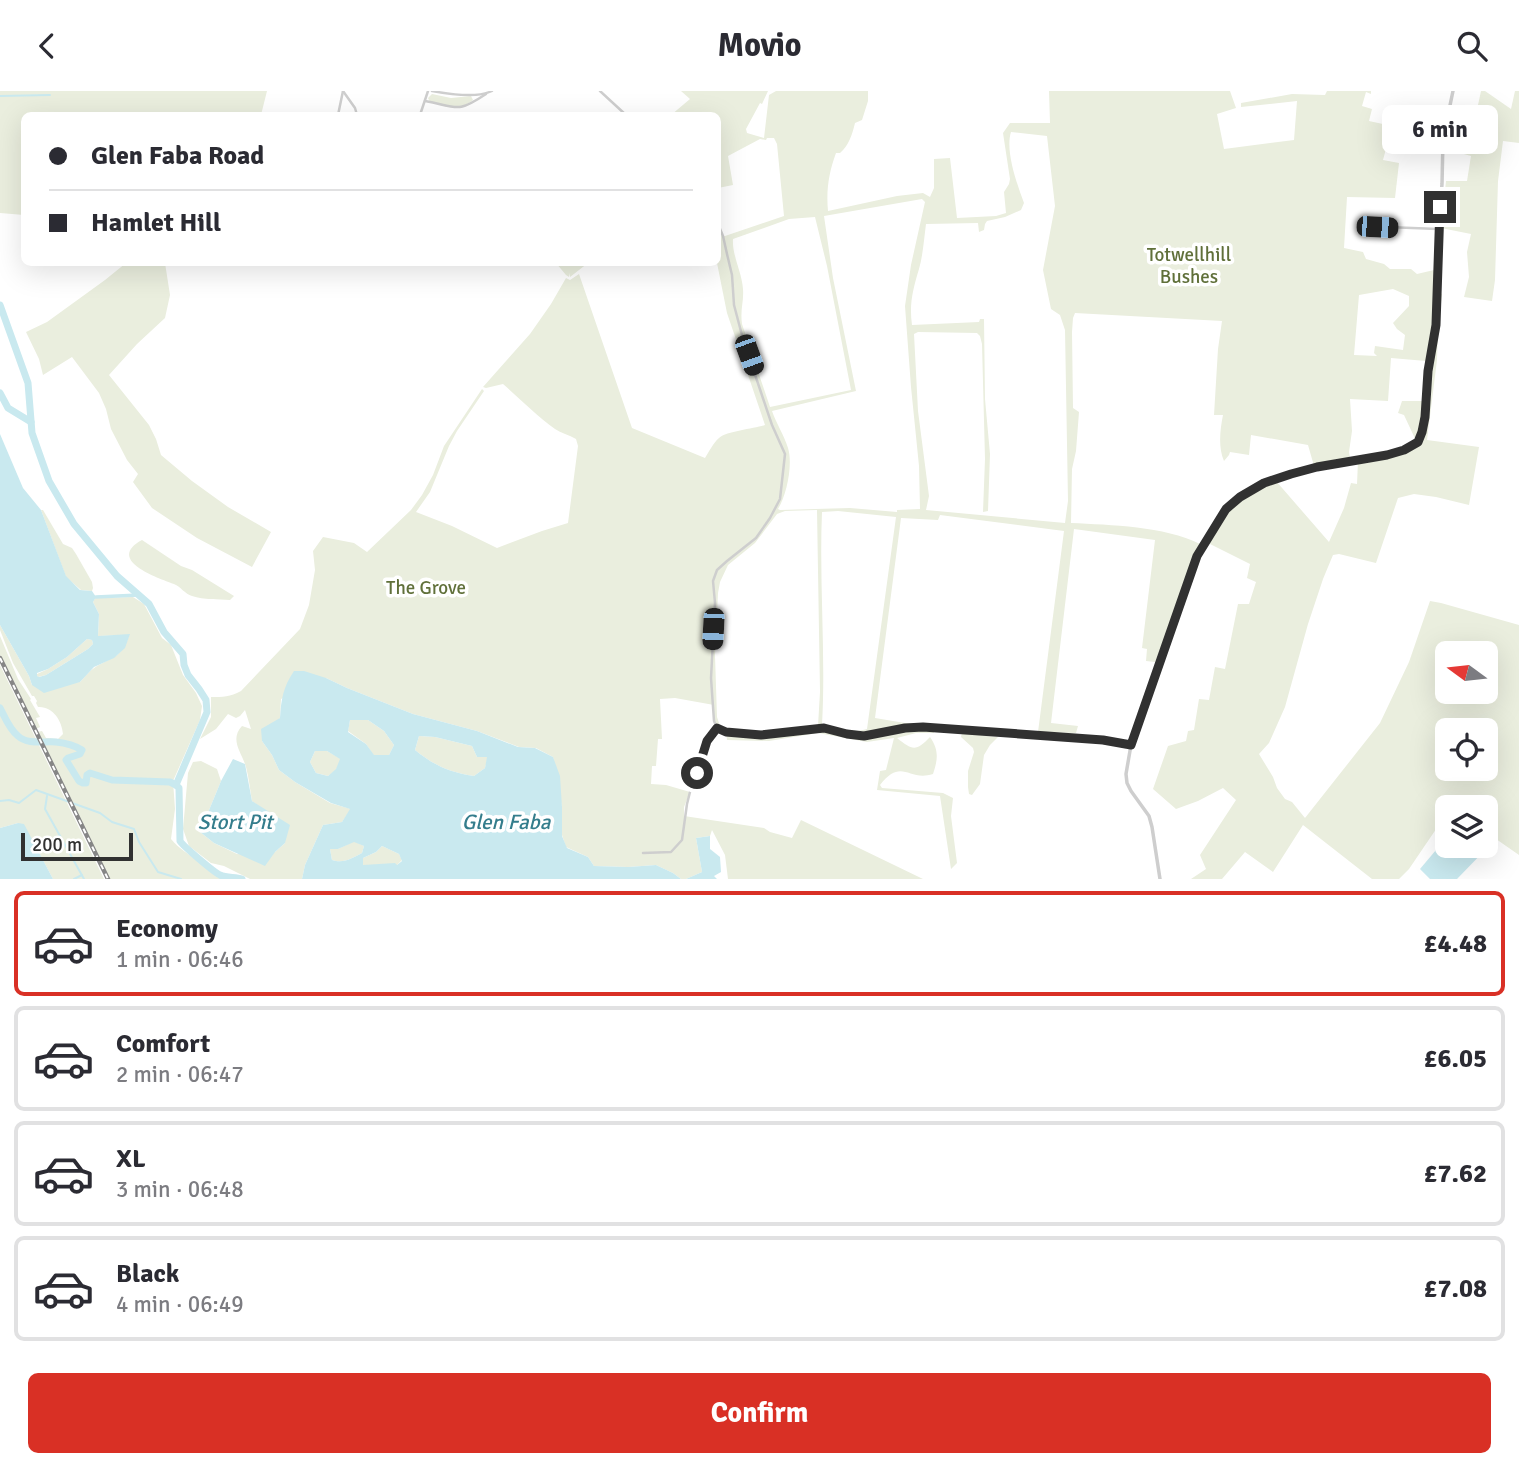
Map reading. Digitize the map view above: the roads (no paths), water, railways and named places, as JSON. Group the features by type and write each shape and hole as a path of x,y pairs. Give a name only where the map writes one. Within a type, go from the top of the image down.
{"street":[{"path":"339,112 342,91"},
{"path":"342,91 350,99 356,112"},
{"path":"421,112 430,91 456,95 486,94"},
{"path":"425,101 455,108 464,107 492,91"},
{"path":"600,91 623,112"},
{"path":"1160,879 1149,816 1127,783 1126,774 1131,745 1197,556 1226,509 1264,483 1337,463 1404,450 1418,442 1422,432 1436,325 1443,139 1453,91"},
{"path":"472,93 474,102"},
{"path":"1362,226 1438,229"},
{"path":"721,231 743,339 772,425 785,454 785,469 780,499 770,518 756,538 717,570 713,581 715,603 712,678 714,720 717,728 726,732 761,735 824,728 864,736 923,727 1103,740 1131,745"},
{"path":"643,853 671,852 682,839 690,792 707,741 717,728"}],"water":[{"path":"0,434 23,488 41,510 66,576 80,590 92,591 96,597 93,602 99,614 98,636 130,634 125,648 114,658 94,667 80,682 44,693 32,685 0,625","holes":["87,639 92,640 93,644 88,649 46,675 37,676 37,673 67,657"]},
{"name":"Glen Faba","path":"294,671 304,671 326,678 413,714 477,731 518,747 535,748 553,757 560,776 562,836 567,848 588,857 594,866 656,865 681,879 302,879 305,865 323,825 342,822 350,809 331,803 279,770 262,741 261,729 280,718 283,694","holes":["350,720 368,720 384,731 394,745 389,755 374,755 366,744 348,732","419,736 435,737 472,746 477,757 487,757 485,768 474,776 443,767 415,750","315,751 327,751 340,759 336,769 328,776 316,773 310,762","354,842 364,846 362,853 340,861 332,860 330,849 338,849","382,846 399,854 402,861 397,865 363,865 363,858"]},
{"name":"Stort Pit","path":"233,759 245,764 252,801 290,825 285,843 265,866 214,843 200,832"},
{"path":"24,824 53,879 0,879 0,828"},
{"path":"710,836 710,849 720,857 721,872 714,876 717,879 686,879 702,872 696,838"},
{"path":"1435,851 1435,858 1477,858 1457,879 1430,879 1420,869"}],"waterway":[{"path":"0,96 50,95"},
{"path":"0,305 28,383 32,433 49,481 74,524 117,576 149,604 164,632 183,654 188,675 206,700 207,712 176,785 179,788 180,841 217,873 242,879"},
{"path":"0,393 8,408 31,422"},
{"path":"96,597 139,595"},
{"path":"0,708 12,730 22,739 31,742 63,743 82,750 80,754 66,760 83,783 86,783 90,773 112,780 170,782 176,785"},
{"path":"0,801 19,803 36,790 100,813 112,822 134,829 158,872 181,879"},
{"path":"47,796 45,809 84,879"},
{"path":"50,841 58,836"},
{"path":"74,879 82,875"}],"railway":[{"path":"0,658 108,879"}],"park label":[{"name":"Totwellhill Bushes","path":"1189,265"},
{"name":"The Grove","path":"426,587"}]}
